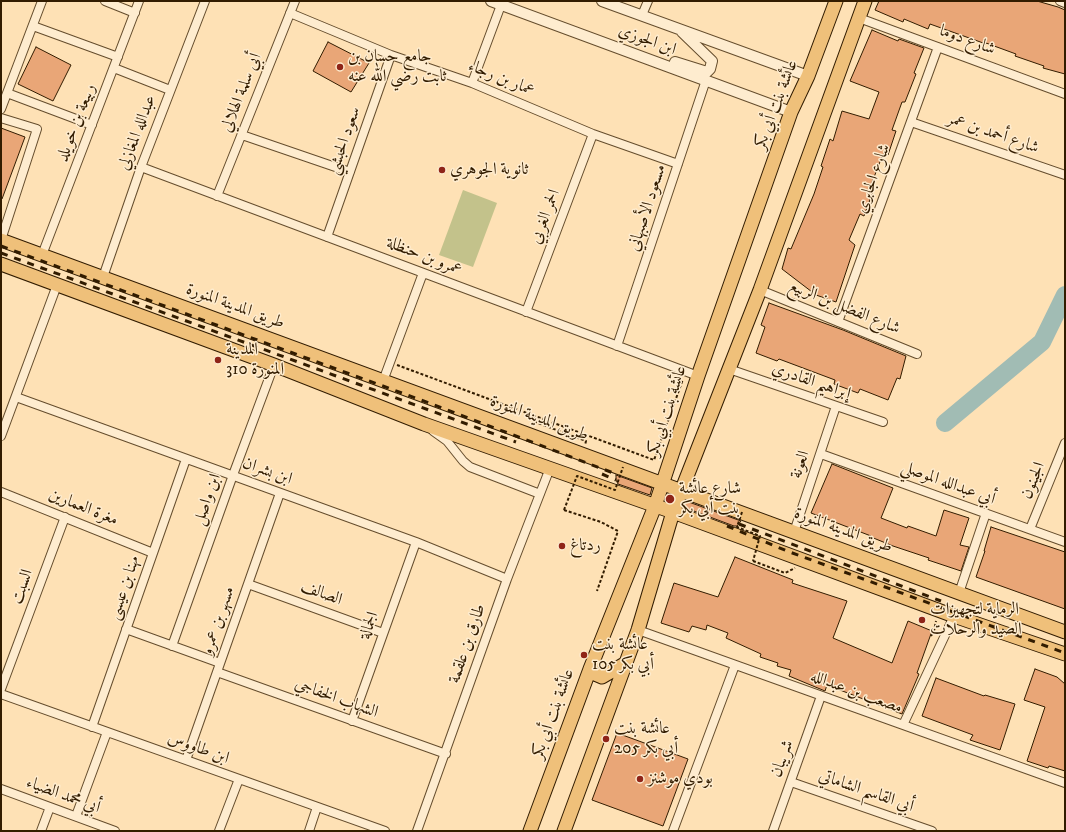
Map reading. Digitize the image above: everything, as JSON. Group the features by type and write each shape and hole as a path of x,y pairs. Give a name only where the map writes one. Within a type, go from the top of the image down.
{"main road":[{"path":"564,831 638,630 673,512 683,490 760,290 865,1"},
{"name":"عائشة بنت أبي بكر","path":"530,831 590,669 655,506 663,484 692,374 791,112 808,76 832,2"},
{"name":"طريق المدينة المنورة","path":"1,240 1065,632"},
{"path":"1,264 274,365 424,424 673,512 954,616 1065,654"},
{"path":"590,669 595,674 602,677 626,663"}],"street":[{"path":"1,109 42,1"},
{"path":"105,1 135,13"},
{"name":"ربيعة بن خويلد","path":"42,255 139,1"},
{"name":"عبدالله المغازلي","path":"103,277 141,167 205,1"},
{"name":"أبي سلمة الهلالي","path":"217,196 295,1"},
{"name":"ابن الجوزي","path":"602,1 808,76"},
{"path":"642,15 648,1"},
{"path":"1060,1 1065,3"},
{"path":"472,83 496,3"},
{"name":"ابن الجوزي","path":"496,3 791,112"},
{"name":"عمار بن رجاء","path":"290,13 392,54 472,83 593,134 678,164"},
{"name":"شارع دوما","path":"859,18 1065,94"},
{"path":"33,26 118,57"},
{"path":"648,59 663,58 707,72 712,61 679,29"},
{"name":"شارع الجابري","path":"838,322 938,47"},
{"name":"سعود الحبشي","path":"327,237 392,54"},
{"path":"114,68 170,90"},
{"name":"مسعود الأصبهاني","path":"618,346 706,80"},
{"path":"7,93 92,125"},
{"path":"1,118 37,130 1,240"},
{"name":"شارع أحمد بن عمر","path":"911,122 1065,175"},
{"name":"الحمر الغربي","path":"526,312 593,134"},
{"path":"242,135 350,172"},
{"name":"عمرو بن حنظلة","path":"141,167 692,374"},
{"path":"383,381 423,273"},
{"path":"1,436 57,285"},
{"name":"شارع الفضل بن الربيع","path":"760,290 917,354"},
{"name":"ابن واصل","path":"172,646 232,476 274,365"},
{"name":"إبراهيم القادري","path":"729,369 883,422"},
{"name":"ابن بشران","path":"16,397 416,542 507,579"},
{"name":"العونة","path":"794,532 836,406"},
{"path":"424,424 447,441 463,461 470,467 540,494"},
{"name":"الجينون","path":"1030,529 1065,443"},
{"name":"أبي عبدالله الموصلي","path":"821,454 1065,542"},
{"name":"مهنا بن عيسى","path":"92,727 186,459"},
{"name":"طارق بن علقمة","path":"418,831 507,579 550,468"},
{"name":"مغرة العمارين","path":"1,492 153,553"},
{"name":"مسهر بن عمرو","path":"186,760 280,493"},
{"path":"959,593 986,513"},
{"name":"السبت","path":"1,689 65,517"},
{"name":"الجمالة","path":"352,721 416,542"},
{"name":"الصالف","path":"248,584 383,633"},
{"path":"903,725 954,616"},
{"path":"126,630 220,663"},
{"name":"مصعب بن عبدالله","path":"638,630 1065,783"},
{"path":"673,831 735,665"},
{"name":"الشهاب الخفاجي","path":"217,672 446,754"},
{"name":"ابن طاووس","path":"1,694 386,831"},
{"name":"شريبان","path":"773,831 821,696"},
{"path":"76,816 108,732"},
{"path":"219,831 239,779"},
{"name":"أبي القاسم الشاماتي","path":"790,782 932,831"},
{"name":"أبي محمد الضياء","path":"1,789 115,831"},
{"path":"41,831 50,807"},
{"path":"309,831 317,807"}],"path":[{"path":"390,363 654,460 692,374"},
{"path":"534,416 535,422"},
{"path":"597,591 618,531 601,522 564,510 576,476 615,490 623,468"},
{"path":"742,512 737,527 760,536 754,561"}],"shaded area":[{"path":"463,190 497,203 473,267 439,255"}],"building":[{"path":"879,1 1037,1 1058,7 1065,10 1065,74 1043,68 1044,66 1015,56 1016,54 930,24 928,29 904,19 903,22 875,10"},
{"path":"872,30 898,41 899,39 924,48 914,73 916,74 905,102 902,102 892,130 896,131 888,155 883,154 871,185 875,186 864,216 860,214 849,240 855,245 836,302 816,295 782,269 788,248 791,249 814,194 830,139 833,141 842,111 869,119 879,92 850,81"},
{"name":"جامع حسان بن ثابت رضي الله عنه","path":"328,42 369,63 351,92 313,71"},
{"path":"36,47 71,65 53,101 18,84"},
{"path":"1,128 25,137 2,199 1,199"},
{"path":"769,303 843,330 906,356 900,379 897,378 888,400 860,389 858,393 834,384 835,380 779,359 777,361 756,353 765,327 761,325"},
{"path":"832,464 893,488 881,518 907,528 908,526 936,536 944,510 969,518 960,545 969,547 961,571 928,560 929,558 893,546 811,513"},
{"path":"616,475 652,488 650,495 618,484"},
{"path":"686,501 741,521 737,526 734,526 683,507"},
{"path":"991,527 1065,552 1065,609 976,577"},
{"path":"735,557 793,580 792,583 847,601 833,638 892,663 908,621 932,631 917,673 919,674 902,714 827,685 825,691 789,676 791,670 777,666 778,663 760,657 761,654 726,638 728,633 707,625 706,630 692,626 689,632 661,623 674,583 718,597"},
{"path":"1035,669 1057,677 1065,684 1065,771 1049,766 1048,768 1027,761 1045,707 1024,700"},
{"path":"936,678 984,696 985,695 1015,704 1000,750 970,740 973,735 922,716"},
{"name":"بودي موشنز","path":"617,733 688,759 663,826 592,800"}],"waterway":[{"path":"945,423 1042,342 1065,295"}],"railway":[{"path":"1,246 421,400 616,474"},
{"path":"1,253 516,442"},
{"path":"602,474 616,480"},
{"path":"739,524 941,601"},
{"path":"727,526 787,551 1065,653"}],"place":[{"name":"جامع حسان بن ثابت رضي الله عنه","path":"340,67"},
{"name":"ثانوية الجوهري","path":"442,170"},
{"name":"المدينة المنورة 310","path":"218,360"},
{"name":"شارع عائشة بنت أبي بكر","path":"670,499"},
{"name":"ردتاغ","path":"562,546"},
{"name":"الرماية لتجهيزات الصيد والرحلات","path":"922,620"},
{"name":"عائشة بنت أبي بكر 105","path":"584,655"},
{"name":"عائشة بنت أبي بكر 205","path":"606,739"},
{"name":"بودي موشنز","path":"640,779"}]}
